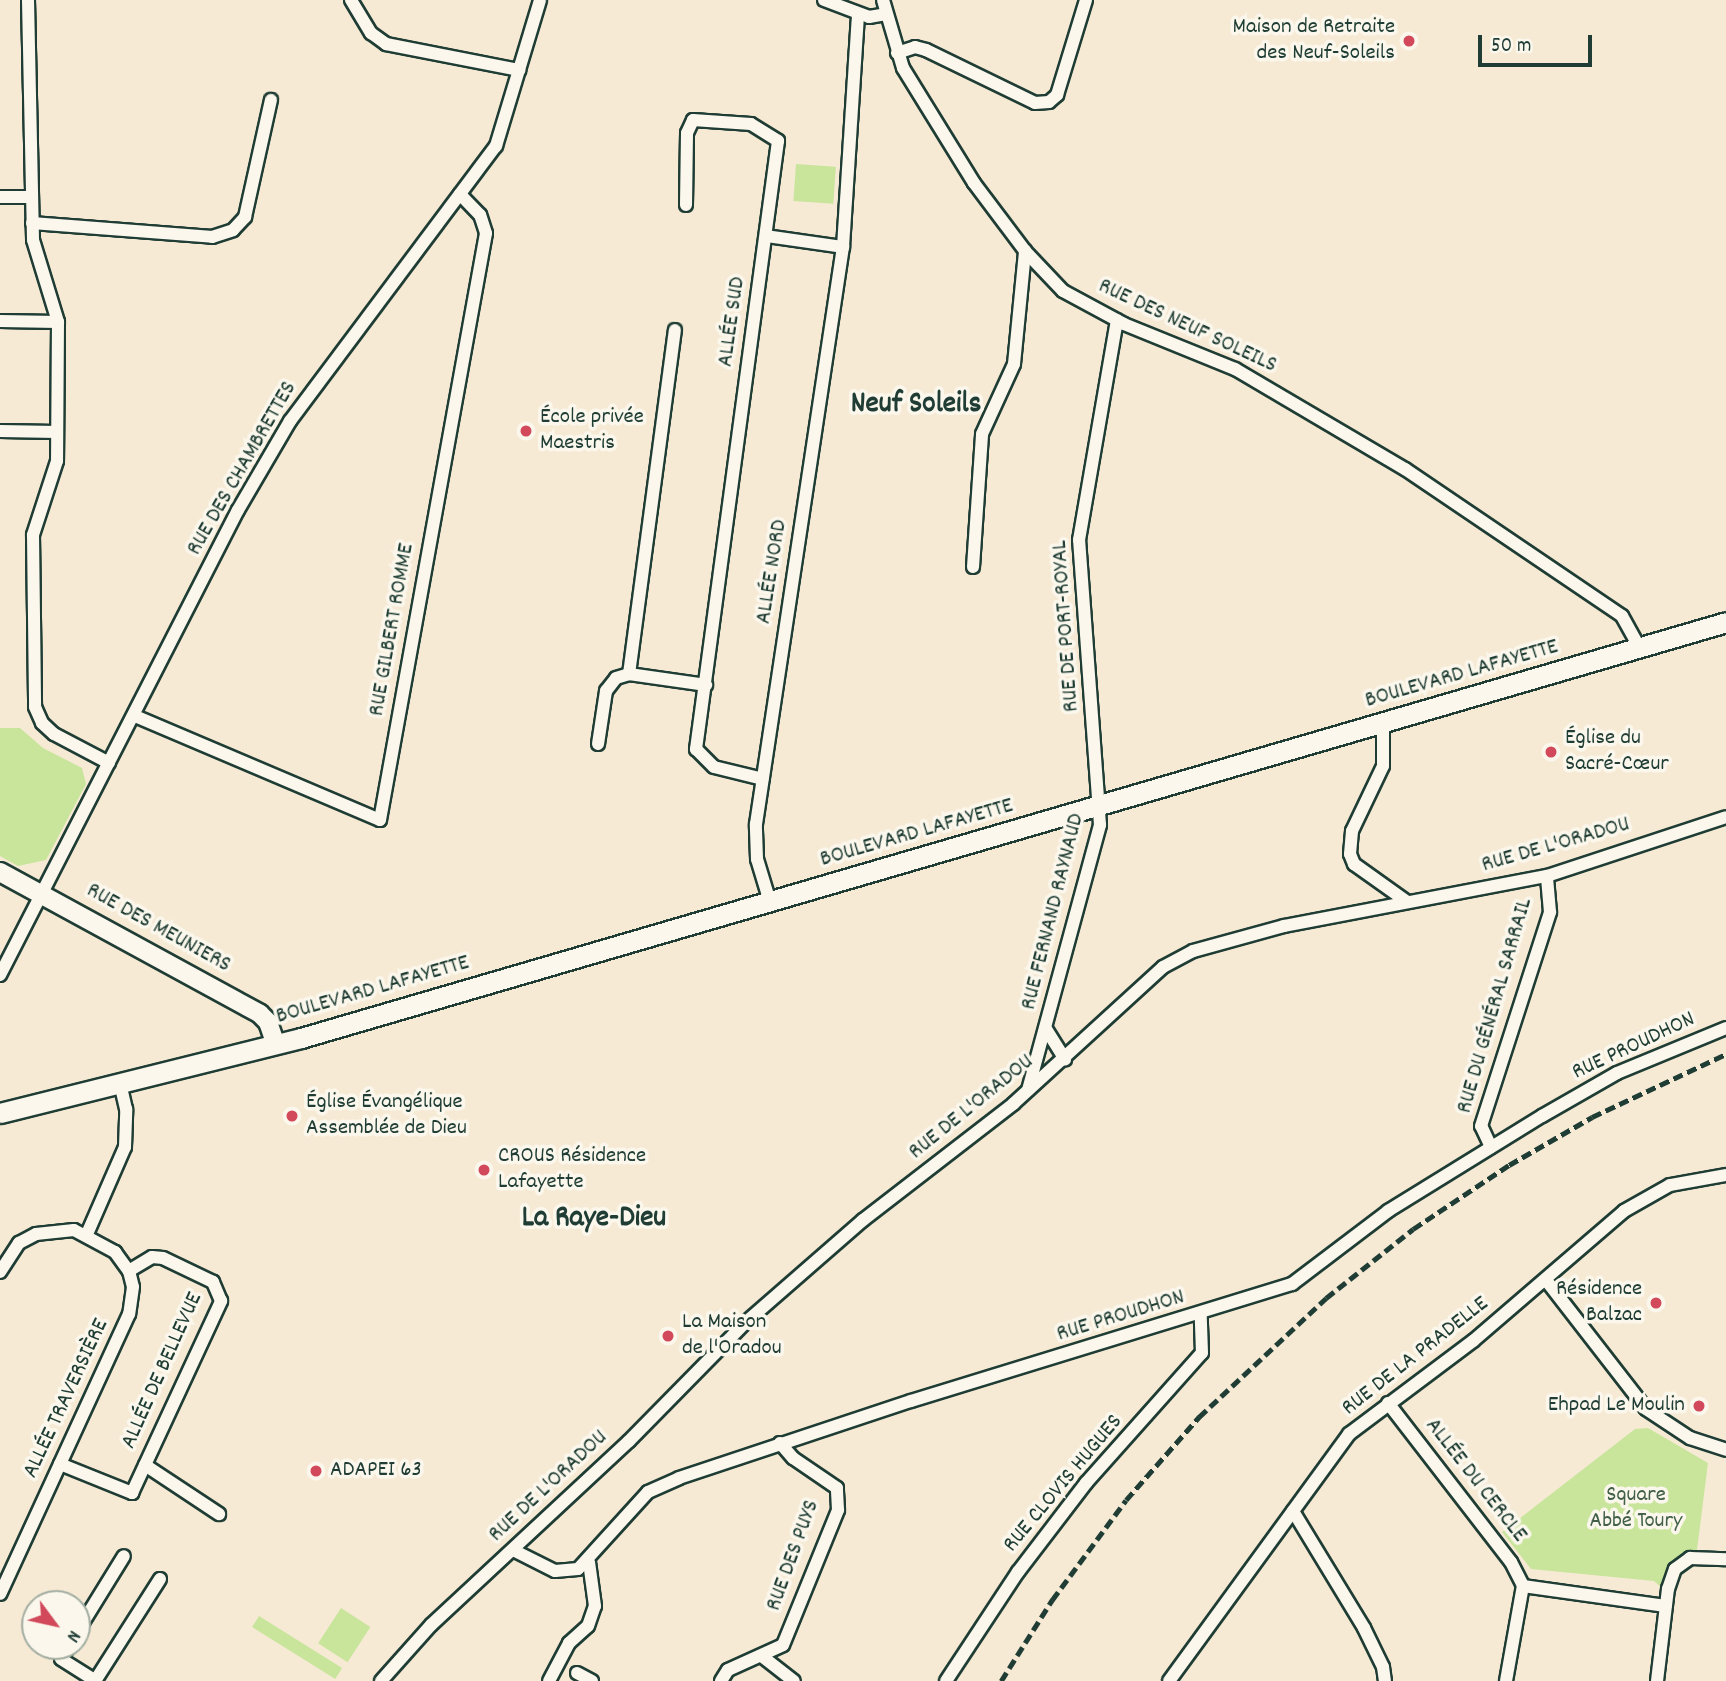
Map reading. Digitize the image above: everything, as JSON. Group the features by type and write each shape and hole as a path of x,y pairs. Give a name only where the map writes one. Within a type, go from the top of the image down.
{"main road":[{"name":"BOULEVARD LAFAYETTE","path":"0,1113 276,1045 1726,622"},
{"name":"RUE DES MEUNIERS","path":"0,872 260,1014 276,1045"}],"street":[{"path":"28,0 33,240 58,322 57,461 33,535 35,707 42,723 54,734 109,763"},
{"path":"351,0 371,33 386,44 519,70"},
{"name":"RUE DES CHAMBRETTES","path":"0,975 4,957 43,894 238,510 290,421 496,146 540,0"},
{"path":"824,0 858,15 886,14"},
{"name":"RUE DES NEUF SOLEILS","path":"883,0 897,52 974,183 1025,251 1063,290 1117,320 1235,369 1405,469 1622,616 1640,648"},
{"path":"897,52 915,47 926,50 1035,103 1049,103 1057,95 1086,0"},
{"name":"ALLÉE NORD","path":"770,902 755,841 843,247 858,15"},
{"path":"33,223 212,237 233,230 245,217 271,100"},
{"name":"ALLÉE SUD","path":"686,205 688,133 694,120 751,124 768,130 778,141 696,749 714,767 763,779"},
{"name":"RUE GILBERT ROMME","path":"135,716 380,820 486,233 481,215 460,194"},
{"path":"0,197 32,197"},
{"path":"766,236 843,247"},
{"path":"972,567 982,434 1014,364 1025,251"},
{"name":"RUE DE PORT-ROYAL","path":"1102,806 1079,540 1117,320"},
{"path":"0,321 58,322"},
{"path":"629,674 675,330"},
{"path":"0,431 57,432"},
{"path":"598,744 606,691 615,678 629,674 706,685"},
{"path":"1383,723 1383,766 1353,831 1350,854 1365,872 1406,901"},
{"name":"RUE FERNAND RAYNAUD","path":"1028,1090 1102,806"},
{"name":"RUE DE L'ORADOU","path":"381,1681 431,1626 513,1550 746,1322 863,1220 1065,1060 1135,991 1178,958 1284,926 1547,876 1726,817"},
{"name":"RUE DU GÉNÉRAL SARRAIL","path":"1490,1147 1481,1126 1550,912 1547,876"},
{"name":"RUE PROUDHON","path":"589,1562 648,1492 780,1443 1201,1315 1292,1284 1388,1211 1490,1147 1617,1073 1726,1028"},
{"name":"RUE FERNAND RAYNAUD","path":"1046,1029 1065,1060"},
{"path":"87,1234 125,1147 126,1108 120,1084"},
{"name":"RUE DE LA PRADELLE","path":"1169,1681 1349,1434 1546,1280 1646,1196 1670,1185 1726,1175"},
{"path":"0,1272 19,1242 36,1234 62,1229 87,1234 116,1252 129,1270"},
{"name":"ALLÉE DE BELLEVUE","path":"60,1464 132,1493 221,1301 221,1292 213,1282 158,1257 129,1270"},
{"name":"ALLÉE TRAVERSIÈRE","path":"0,1594 129,1314 133,1287 129,1270"},
{"path":"1546,1280 1646,1409 1690,1438 1726,1450"},
{"name":"RUE CLOVIS HUGUES","path":"946,1681 1018,1572 1086,1483 1202,1353 1201,1315"},
{"name":"ALLÉE DU CERCLE","path":"1388,1404 1511,1563 1523,1586"},
{"name":"RUE DES PUYS","path":"721,1681 728,1670 763,1657 783,1645 838,1510 837,1488 793,1458 780,1443"},
{"path":"145,1465 219,1514"},
{"path":"1293,1511 1364,1628 1383,1667 1385,1681"},
{"path":"513,1550 529,1561 565,1573 589,1562 595,1588 592,1616 588,1626 569,1643 549,1681"},
{"path":"91,1610 124,1556"},
{"path":"1657,1681 1666,1606 1675,1569 1690,1559 1726,1559"},
{"path":"63,1660 96,1681 160,1579"},
{"path":"1506,1681 1523,1586 1666,1606"},
{"path":"763,1657 794,1681"},
{"path":"577,1674 592,1681"}],"green space":[{"path":"796,164 836,167 833,204 793,201"},
{"path":"0,728 20,728 43,748 82,768 86,784 46,860 18,866 0,856"},
{"name":"Square Abbé Toury","path":"1648,1428 1708,1463 1697,1550 1673,1561 1661,1587 1654,1581 1531,1569 1502,1532 1635,1429"},
{"path":"341,1608 370,1627 347,1662 318,1643"},
{"path":"259,1616 342,1668 335,1679 252,1627"}],"railway":[{"path":"1001,1681 1052,1600 1126,1500 1199,1417 1326,1298 1413,1229 1509,1165 1592,1117 1726,1054"}],"place":[{"name":"Maison de Retraite des Neuf-Soleils","path":"1409,41"},
{"name":"École privée Maestris","path":"526,431"},
{"name":"Église du Sacré-Cœur","path":"1551,752"},
{"name":"Église Évangélique Assemblée de Dieu","path":"292,1116"},
{"name":"CROUS Résidence Lafayette","path":"484,1170"},
{"name":"Résidence Balzac","path":"1656,1303"},
{"name":"La Maison de l'Oradou","path":"668,1336"},
{"name":"Ehpad Le Moulin","path":"1699,1406"},
{"name":"ADAPEI 63","path":"316,1471"}],"district":[{"name":"Neuf Soleils","path":"916,406"},
{"name":"La Raye-Dieu","path":"594,1220"}]}
